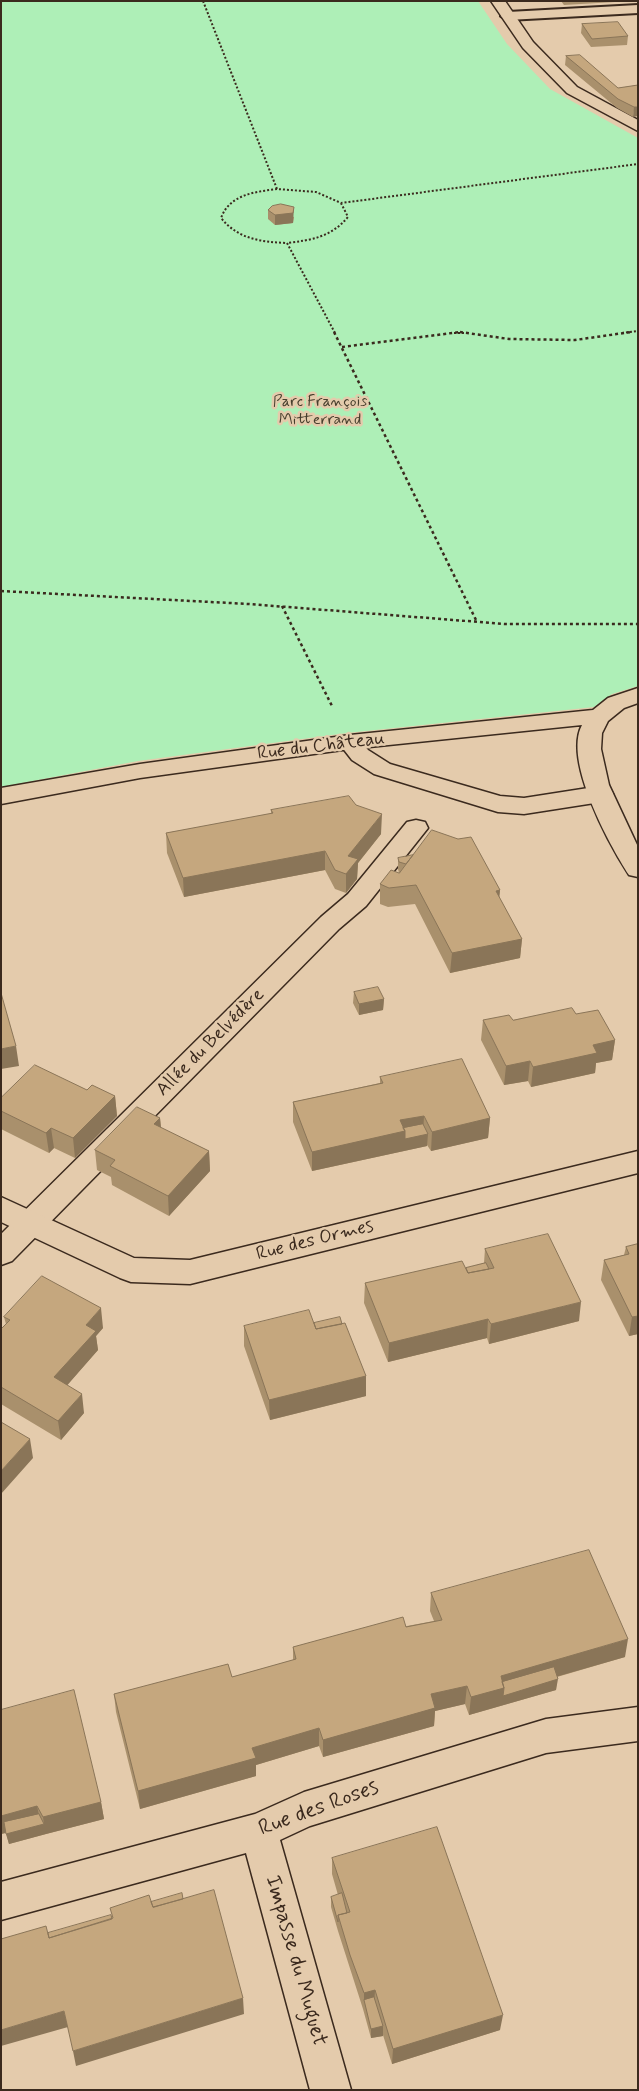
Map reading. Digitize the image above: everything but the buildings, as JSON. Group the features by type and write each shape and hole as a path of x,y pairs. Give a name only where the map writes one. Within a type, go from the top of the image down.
{"street":[{"path":"498,1 528,45 572,90 638,126"},
{"name":"Rue du Château","path":"1,796 140,770 350,742 599,716 616,703 638,695"},
{"path":"599,716 590,731 589,750 601,794 638,869"},
{"path":"350,742 360,755 382,770 498,804 540,805 601,794"},
{"name":"Allée du Belvédère","path":"1,1253 330,923 358,900 416,828"},
{"name":"Rue des Ormes","path":"1,1208 30,1224 132,1270 190,1272 638,1162"},
{"name":"Rue des Roses","path":"1,1901 259,1831 304,1810 546,1736 638,1724"},
{"name":"Impasse du Muguet","path":"259,1831 331,2090"}],"lane":[{"path":"508,16 638,9"}],"path":[{"path":"203,1 277,188"},
{"path":"342,203 348,217 338,231 317,239 287,243 246,237 229,230 221,218 223,209 232,201 251,193 277,188 316,192 342,203 638,164"},
{"path":"287,243 342,347 477,623"},
{"path":"342,347 460,332 509,339 575,340 638,331"},
{"path":"1,591 282,606 477,623 580,628 638,624"},
{"path":"282,606 350,742"}],"green space":[{"name":"Parc François Mitterrand","path":"1,1 478,1 507,44 550,89 638,138 638,686 612,694 594,707 347,733 138,761 1,787"}]}
